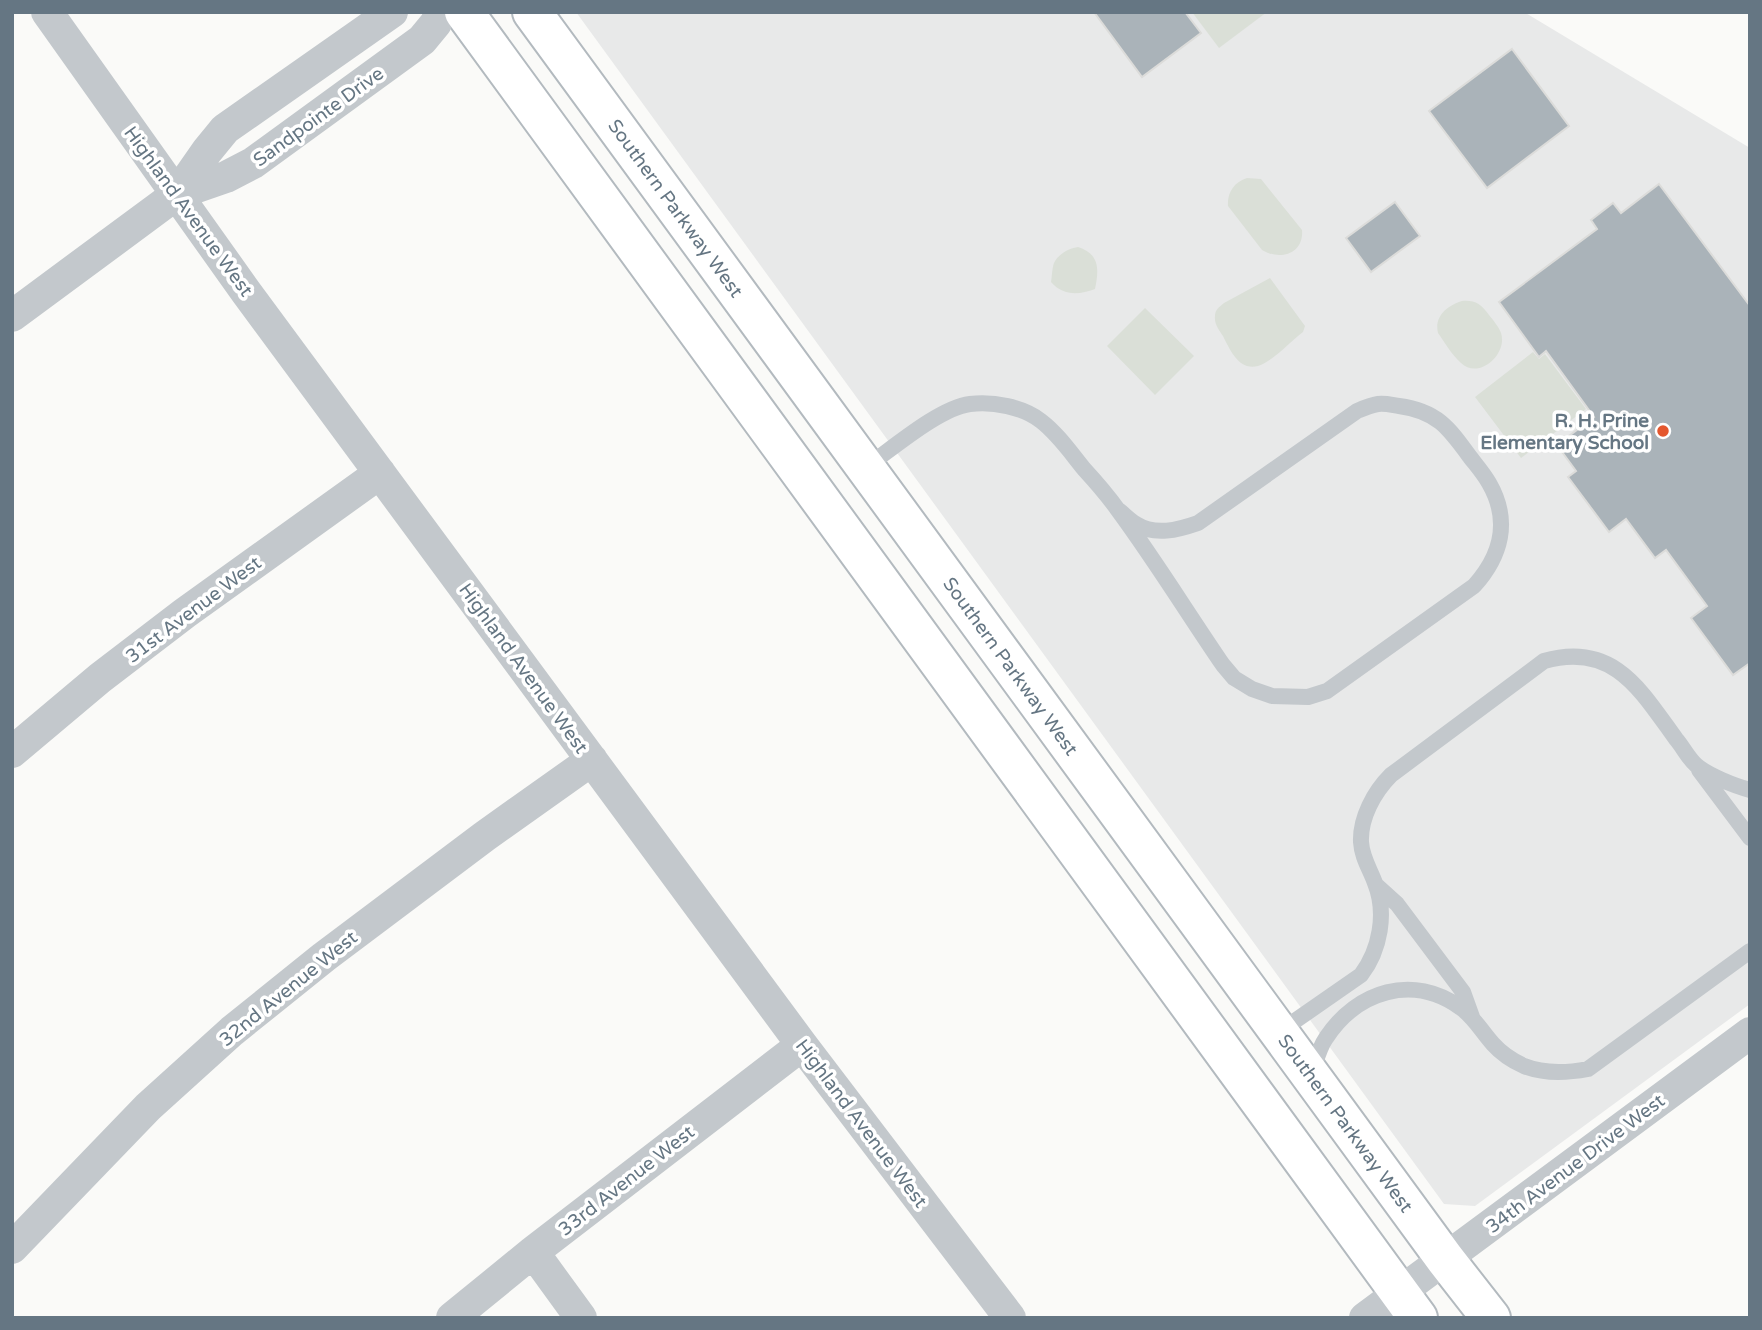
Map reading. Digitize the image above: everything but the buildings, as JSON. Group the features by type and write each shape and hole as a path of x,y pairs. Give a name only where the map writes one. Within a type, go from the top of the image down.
{"street":[{"name":"Highland Avenue West","path":"47,12 380,473 802,1045 1010,1318"},
{"name":"Sandpointe Drive","path":"177,194 225,129 391,12"},
{"name":"Sandpointe Drive","path":"12,316 177,194 226,177 253,163 422,40 436,23 440,12"},
{"path":"464,12 1409,1305"},
{"name":"Southern Parkway West","path":"532,12 1445,1259 1491,1318"},
{"name":"31st Avenue West","path":"12,751 100,678 185,613 380,473"},
{"name":"32nd Avenue West","path":"12,1248 148,1107 232,1031 324,957 463,852 592,760"},
{"name":"34th Avenue Drive West","path":"1365,1318 1409,1305 1445,1259 1750,1033"},
{"name":"33rd Avenue West","path":"452,1318 533,1252 802,1045"},
{"path":"533,1252 581,1318"}],"lane":[{"path":"866,467 952,409 969,404 989,404 1007,406 1032,415 1053,431 1117,509 1234,678 1252,690 1272,696 1308,697 1326,691 1474,586 1497,553 1501,534 1496,496 1489,482 1453,434 1437,419 1419,408 1380,403 1357,411 1198,523 1166,531 1147,528 1136,524 1117,509"},
{"path":"1279,1032 1361,975 1369,964 1381,928 1381,905 1376,885 1363,858 1362,826 1382,784 1544,661 1578,655 1612,666 1629,679 1750,838"},
{"path":"1696,765 1722,780 1750,790"},
{"path":"1376,885 1397,904 1463,992 1472,1017"},
{"path":"1311,1075 1325,1040 1351,1008 1382,993 1414,989 1444,998 1460,1007 1472,1017 1495,1046 1524,1065 1554,1072 1588,1069 1750,951"}],"shaded area":[{"path":"576,12 1524,12 1750,148 1750,1004 1475,1206 1444,1204"},
{"path":"1192,12 1267,12 1219,48"},
{"path":"1247,178 1261,179 1302,230 1302,238 1295,250 1276,255 1262,250 1228,206 1232,189"},
{"path":"1078,247 1094,258 1097,275 1095,289 1077,293 1066,292 1051,282 1053,265 1061,254"},
{"path":"1270,278 1305,326 1303,332 1269,360 1251,367 1240,362 1232,353 1215,322 1216,312 1224,303"},
{"path":"1462,301 1480,305 1501,333 1500,349 1483,367 1468,367 1461,363 1438,333 1438,322 1443,312"},
{"path":"1145,308 1194,356 1155,395 1107,346"},
{"path":"1533,352 1539,359 1545,354 1586,409 1521,458 1475,397"}],"place":[{"name":"R. H. Prine Elementary School","path":"1663,431"}]}
